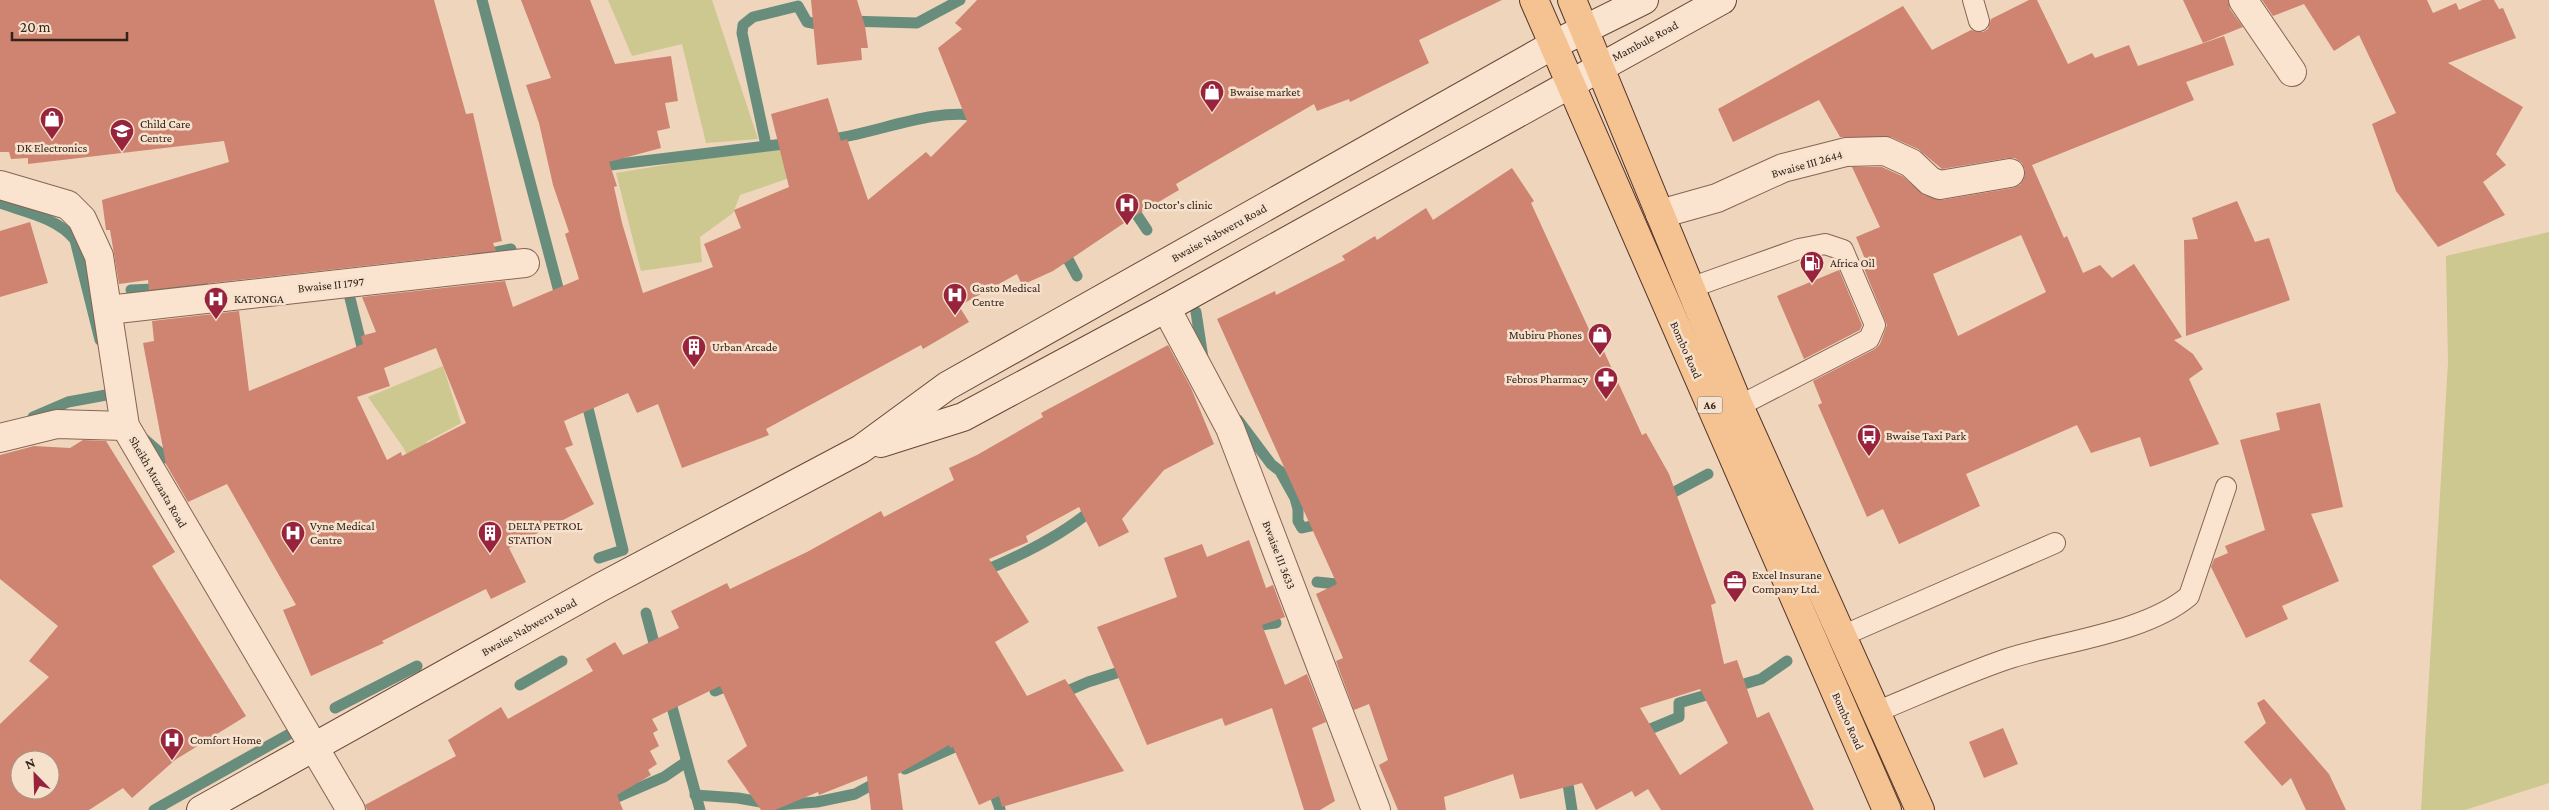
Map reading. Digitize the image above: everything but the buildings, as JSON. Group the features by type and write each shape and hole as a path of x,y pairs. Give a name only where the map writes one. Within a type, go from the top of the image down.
{"main road":[{"name":"Bombo Road","path":"1534,0 1887,810"},
{"path":"1572,0 1739,406"},
{"name":"A6","path":"1739,406 1920,810"}],"street":[{"path":"1585,30 1644,0"},
{"name":"Mambule Road","path":"1569,84 1722,0"},
{"path":"2243,0 2292,72"},
{"name":"Bwaise Nabweru Road","path":"201,810 601,587 861,449 946,386 1553,45 1585,30"},
{"name":"Bwaise Nabweru Road","path":"861,449 963,417 1166,308 1569,84"},
{"name":"Bwaise III 2644","path":"1660,214 1717,198 1783,168 1846,152 1885,151 1911,163 1930,180 1940,185 2010,172"},
{"name":"Sheikh Muzaata Road","path":"0,185 68,205 82,219 99,256 125,426 351,810"},
{"name":"Bwaise II 1797","path":"108,310 525,263"},
{"name":"Bwaise III 3633","path":"1166,308 1230,428 1376,810"},
{"path":"0,438 57,424 125,426"}],"lane":[{"path":"1973,0 1979,21"},
{"path":"1690,288 1799,249 1825,244 1843,250 1870,311 1875,325 1869,339 1739,406"},
{"path":"1876,712 2007,660 2130,625 2175,608 2190,596 2226,487"},
{"path":"1842,636 2055,542"}],"shaded area":[{"path":"608,0 712,0 758,139 706,143 682,44 632,56"},
{"path":"786,145 795,176 740,195 733,213 700,237 702,262 641,271 616,173"},
{"path":"2549,232 2549,783 2465,810 2421,810 2448,363 2446,256"},
{"path":"443,366 461,423 426,442 430,468 430,502 403,447 368,397"}],"waterway":[{"path":"482,0 562,303"},
{"path":"848,21 917,23 960,0"},
{"path":"766,145 742,33 743,25 753,17 798,6 807,22 817,24 827,21"},
{"path":"825,140 922,118 961,114 979,116"},
{"path":"594,167 792,143"},
{"path":"0,203 50,221 68,232 75,240 100,340"},
{"path":"1129,203 1147,230"},
{"path":"1062,248 1077,276"},
{"path":"477,256 511,249"},
{"path":"346,282 365,359"},
{"path":"131,290 204,287"},
{"path":"1196,312 1203,358"},
{"path":"33,417 68,402 117,393"},
{"path":"585,396 623,550 599,558"},
{"path":"1238,420 1271,464 1280,471 1295,498 1298,509 1298,521 1302,528 1325,523"},
{"path":"144,439 166,458 177,454"},
{"path":"1663,498 1708,474"},
{"path":"981,572 1055,536 1095,507"},
{"path":"1317,582 1336,584 1348,593"},
{"path":"646,613 657,654"},
{"path":"1254,626 1276,623"},
{"path":"520,685 562,661"},
{"path":"1638,734 1679,717 1679,703 1761,679 1787,661"},
{"path":"335,708 417,666"},
{"path":"1058,695 1088,682 1129,669"},
{"path":"715,691 734,683"},
{"path":"669,696 700,810"},
{"path":"154,810 293,732"},
{"path":"905,769 966,742"},
{"path":"587,810 664,777 686,762"},
{"path":"1566,771 1572,810"},
{"path":"695,795 738,798 777,805 817,802 855,794 881,780"},
{"path":"991,784 1000,809"}],"place":[{"name":"Bwaise market","path":"1212,113"},
{"name":"DK Electronics","path":"52,140"},
{"name":"Child Care Centre","path":"122,152"},
{"name":"Doctor's clinic","path":"1127,226"},
{"name":"Africa Oil","path":"1812,284"},
{"name":"Gasto Medical Centre","path":"955,316"},
{"name":"KATONGA","path":"216,320"},
{"name":"Mubiru Phones","path":"1600,356"},
{"name":"Urban Arcade","path":"694,368"},
{"name":"Febros Pharmacy","path":"1606,400"},
{"name":"Bwaise Taxi Park","path":"1869,457"},
{"name":"Vyne Medical Centre","path":"293,554"},
{"name":"DELTA PETROL STATION","path":"490,554"},
{"name":"Excel Insurane Company Ltd.","path":"1735,603"},
{"name":"Comfort Home","path":"172,761"}]}
